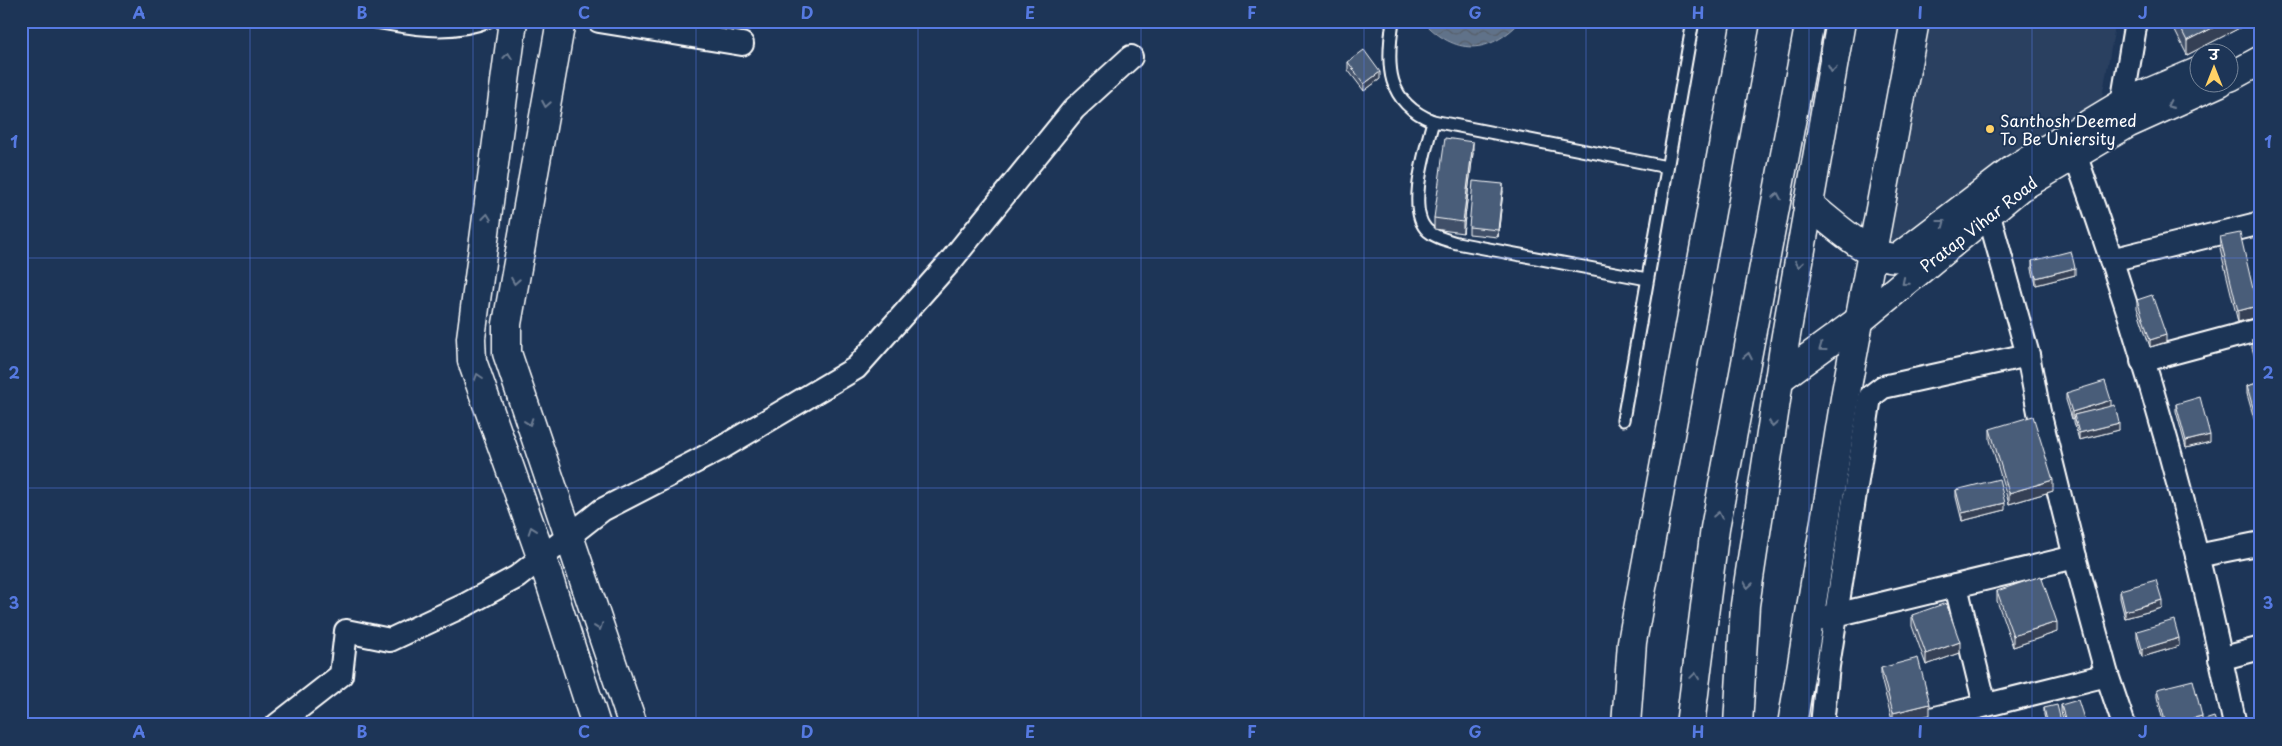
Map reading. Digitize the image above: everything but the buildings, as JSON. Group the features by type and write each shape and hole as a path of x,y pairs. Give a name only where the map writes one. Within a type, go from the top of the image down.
{"street":[{"path":"513,21 472,345 472,361 547,575 596,725"},
{"path":"560,21 506,340 511,370 633,725"},
{"path":"599,21 742,44"},
{"path":"1626,725 1632,642 1746,21"},
{"path":"1690,725 1715,528 1810,21"},
{"path":"1738,725 1745,605 1779,379 1841,21"},
{"path":"1822,725 1837,615 1857,399 1861,319 1871,252 1915,21"},
{"path":"2126,114 2136,21"},
{"path":"2240,53 2261,43"},
{"path":"547,575 568,536 602,510 718,450 856,368 950,262 1074,110 1131,57"},
{"path":"2240,72 2261,60"},
{"name":"Pratap Vihar Road","path":"1808,204 1871,252 1892,258 1905,254 2014,168 2126,114 2190,77"},
{"name":"Pratap Vihar Road","path":"1779,379 1861,319 2019,188 2075,154 2126,114 2191,92"},
{"path":"2075,154 2112,260 2197,556 2235,725"},
{"path":"1988,212 2028,355 2039,412 2075,557 2107,675 2124,725"},
{"path":"2112,260 2261,223"},
{"path":"2142,361 2261,329"},
{"path":"1857,399 1883,387 2028,355"},
{"path":"1792,725 1808,623 1857,399"},
{"path":"2197,556 2261,542"},
{"path":"1808,623 2075,557"},
{"path":"276,725 340,675 346,631 390,640 467,604 517,577 547,575"},
{"path":"1956,586 1985,705"},
{"path":"2220,658 2261,648"},
{"path":"1907,725 2107,675"}],"lane":[{"path":"370,21 441,31 477,26 488,21"},
{"path":"1393,21 1390,57 1391,79 1394,88 1410,109 1433,120 1667,167"},
{"path":"1623,420 1693,21"},
{"path":"1433,120 1418,196 1421,221 1427,230 1437,237 1457,243 1648,279"}],"shaded area":[{"name":"Santhosh Deemed To Be Uniersity","path":"1929,21 2116,21 2099,113 1918,239 1886,248"}],"water":[{"path":"1423,21 1521,21 1497,40 1472,47 1447,41"}],"place":[{"name":"Santhosh Deemed To Be Uniersity","path":"1990,129"}]}
